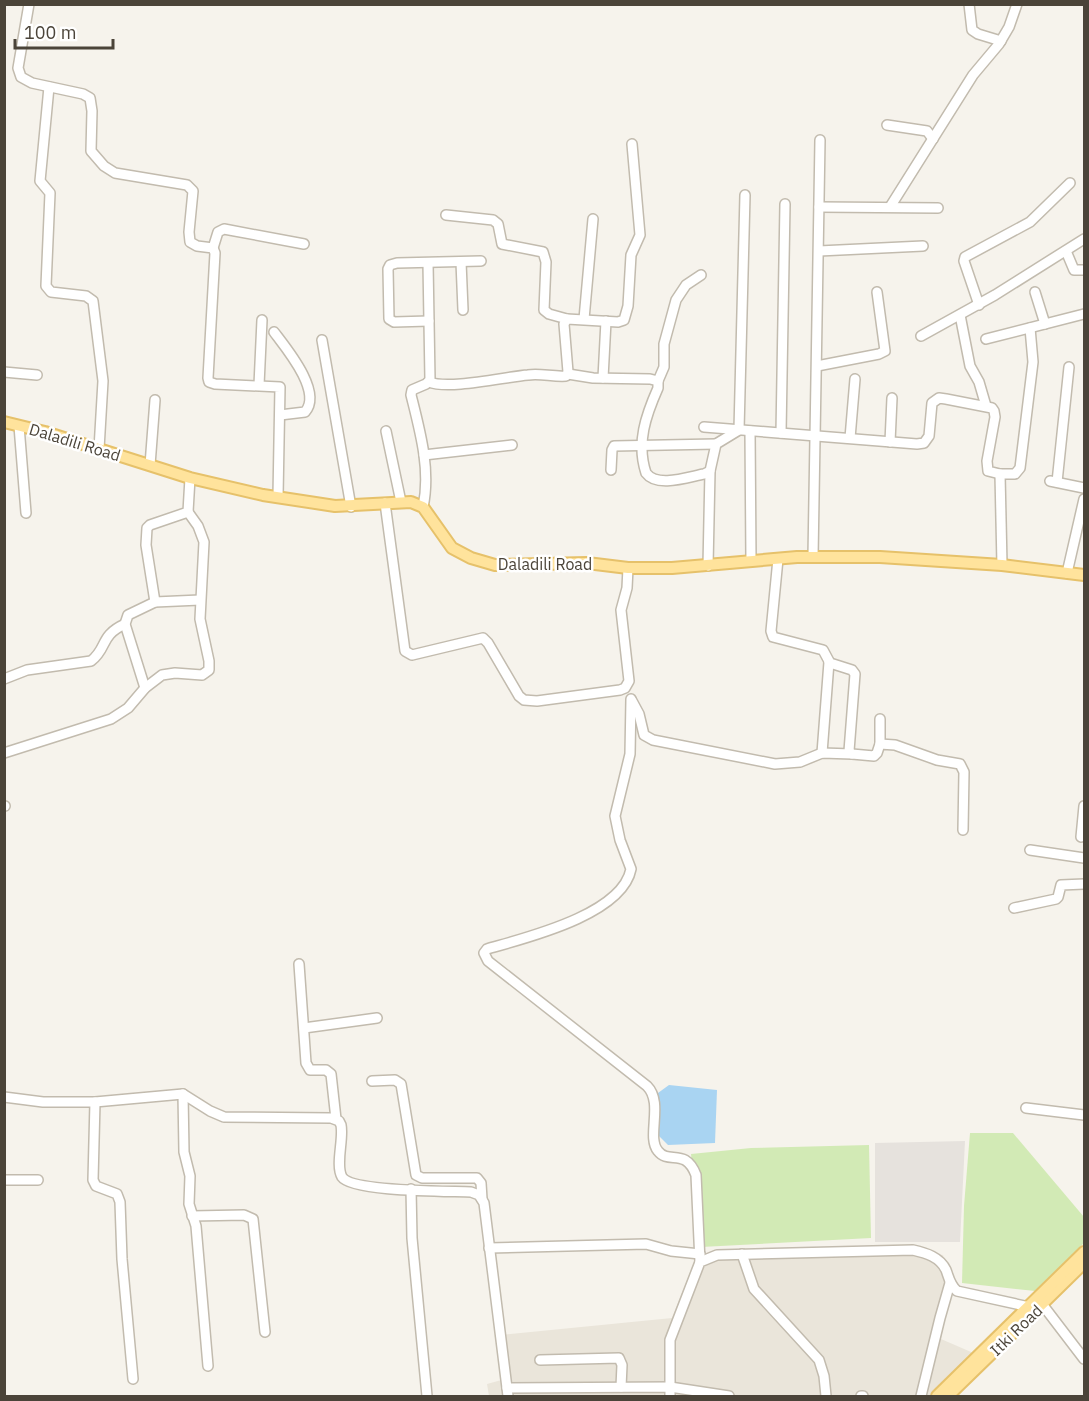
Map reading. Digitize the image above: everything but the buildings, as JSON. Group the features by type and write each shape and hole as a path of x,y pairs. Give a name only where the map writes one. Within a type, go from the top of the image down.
{"main road":[{"name":"Daladili Road","path":"4,422 45,432 190,478 263,495 351,507 411,502 423,507 452,548 482,563 502,565 587,563 628,568 672,568 813,557 880,557 1084,575"},
{"path":"937,1396 1036,1307 1084,1252"},
{"name":"Itki Road","path":"948,1396 1036,1307 1084,1263"}],"street":[{"path":"29,4 19,73 24,80 83,94 90,98 91,151 109,171 190,187 193,195 190,242 197,246 213,248"},
{"path":"969,4 972,30 978,34 1001,40"},
{"path":"890,207 973,75 1001,40 1009,27 1017,4"},
{"path":"49,87 40,181 50,193 46,286 51,292 86,296 93,301 103,381 99,449"},
{"path":"886,125 927,131 933,138"},
{"path":"813,557 820,140"},
{"path":"446,215 493,220 498,224 500,241 504,246 543,252 546,259 544,310 549,314 567,319 622,322 628,306 632,251 640,238 632,144"},
{"path":"979,305 964,261 965,257 1030,222 1070,183"},
{"path":"739,430 744,195"},
{"path":"782,433 785,204"},
{"path":"819,207 938,208"},
{"path":"584,319 593,219"},
{"path":"278,496 280,387 209,382 215,253 213,248 218,232 224,229 304,244"},
{"path":"921,336 979,305 1084,239"},
{"path":"819,251 923,246"},
{"path":"1066,251 1074,270 1084,270"},
{"path":"429,321 394,322 389,319 388,269 390,265 481,261"},
{"path":"428,262 429,382"},
{"path":"461,262 463,310"},
{"path":"701,275 684,288 676,300 664,344 664,367 643,426 642,444 644,468 649,478 654,480 704,474 710,471"},
{"path":"817,366 885,351 877,292"},
{"path":"1035,292 1045,324"},
{"path":"986,339 1084,314"},
{"path":"960,315 970,366 980,382 986,406"},
{"path":"567,319 564,324 568,374"},
{"path":"259,385 262,320"},
{"path":"603,378 606,321"},
{"path":"704,427 924,443 929,436 932,403 939,398 986,406 994,411 995,417 986,466 991,473 1015,474 1020,468 1033,362 1030,328"},
{"path":"274,332 303,373 309,399 309,407 305,412 280,416"},
{"path":"322,340 351,507"},
{"path":"1069,367 1053,481 1084,489"},
{"path":"4,372 37,375"},
{"path":"423,507 427,484 424,455 411,395 415,388 429,382 442,385 499,380 531,374 561,376 568,374 582,377 658,381"},
{"path":"850,438 855,379"},
{"path":"890,442 892,398"},
{"path":"150,465 155,400"},
{"path":"19,426 26,513"},
{"path":"611,470 613,448 642,444 716,444 739,430"},
{"path":"750,430 751,561"},
{"path":"387,431 401,502"},
{"path":"708,566 710,471 716,444"},
{"path":"424,455 512,445"},
{"path":"1000,474 1002,566"},
{"path":"4,753 111,719 128,708 145,688 162,675 175,673 202,675 209,670 200,619 204,542 198,526 188,512 190,478"},
{"path":"1067,573 1084,499"},
{"path":"385,503 404,648 407,654 420,654 483,638 519,696 530,701 625,688 629,681 621,610 627,588 628,568"},
{"path":"155,602 146,545 147,528 188,512"},
{"path":"778,559 772,634 776,638 823,650 829,662 822,753"},
{"path":"145,688 125,624 126,619 132,611 155,602 200,600"},
{"path":"4,679 27,670 91,661 111,631 125,624"},
{"path":"829,662 852,670 855,674 849,748 852,754"},
{"path":"625,688 639,714 644,735 653,740 775,764 800,762 822,753 874,756 878,753 880,744 880,719"},
{"path":"631,699 630,754 615,816 617,829 631,869 627,880 605,903 588,914 484,953 488,961 650,1089 654,1097 657,1150 663,1154 685,1159 696,1175 700,1258 672,1331 669,1350 670,1392"},
{"path":"880,744 895,745 962,766 964,771 963,830"},
{"path":"1081,837 1084,806"},
{"path":"1030,850 1084,858"},
{"path":"1014,908 1056,899 1061,885 1084,884"},
{"path":"299,964 308,1067 313,1071 326,1070 331,1074 336,1119 339,1120 342,1130 339,1169 343,1178 347,1182 363,1186 471,1192 482,1199"},
{"path":"304,1028 377,1018"},
{"path":"372,1081 395,1080 401,1084 416,1175 422,1178 477,1178 482,1183 482,1199 508,1392 589,1392 621,1388 729,1396"},
{"path":"4,1096 43,1102 95,1102 183,1094 224,1117 336,1119"},
{"path":"183,1094 184,1152 190,1176 189,1204 196,1226 208,1366"},
{"path":"95,1102 93,1180 96,1186 114,1191 120,1202 122,1259 133,1379"},
{"path":"1026,1108 1084,1115"},
{"path":"4,1180 38,1180"},
{"path":"411,1189 413,1246 427,1396"},
{"path":"192,1216 244,1215 253,1219 265,1332"},
{"path":"489,1248 646,1244 700,1258 742,1254 913,1250 940,1260 952,1287 961,1292 1036,1307 1084,1359"},
{"path":"742,1254 754,1288 819,1360 824,1376 826,1396"},
{"path":"921,1396 939,1318 950,1283"},
{"path":"540,1360 619,1358 622,1365 621,1388"}],"shaded area":[{"path":"965,1141 960,1242 875,1242 875,1143"},
{"path":"882,1246 943,1255 951,1285 941,1339 978,1355 935,1396 489,1396 487,1384 505,1379 501,1335 672,1318 695,1260 742,1253"}],"green space":[{"path":"970,1133 1013,1133 1084,1217 1084,1243 1035,1291 962,1283 964,1206"},
{"path":"869,1145 871,1238 701,1247 691,1154 751,1148"}],"water":[{"path":"669,1085 717,1090 715,1143 668,1145 658,1135 658,1093"}]}
